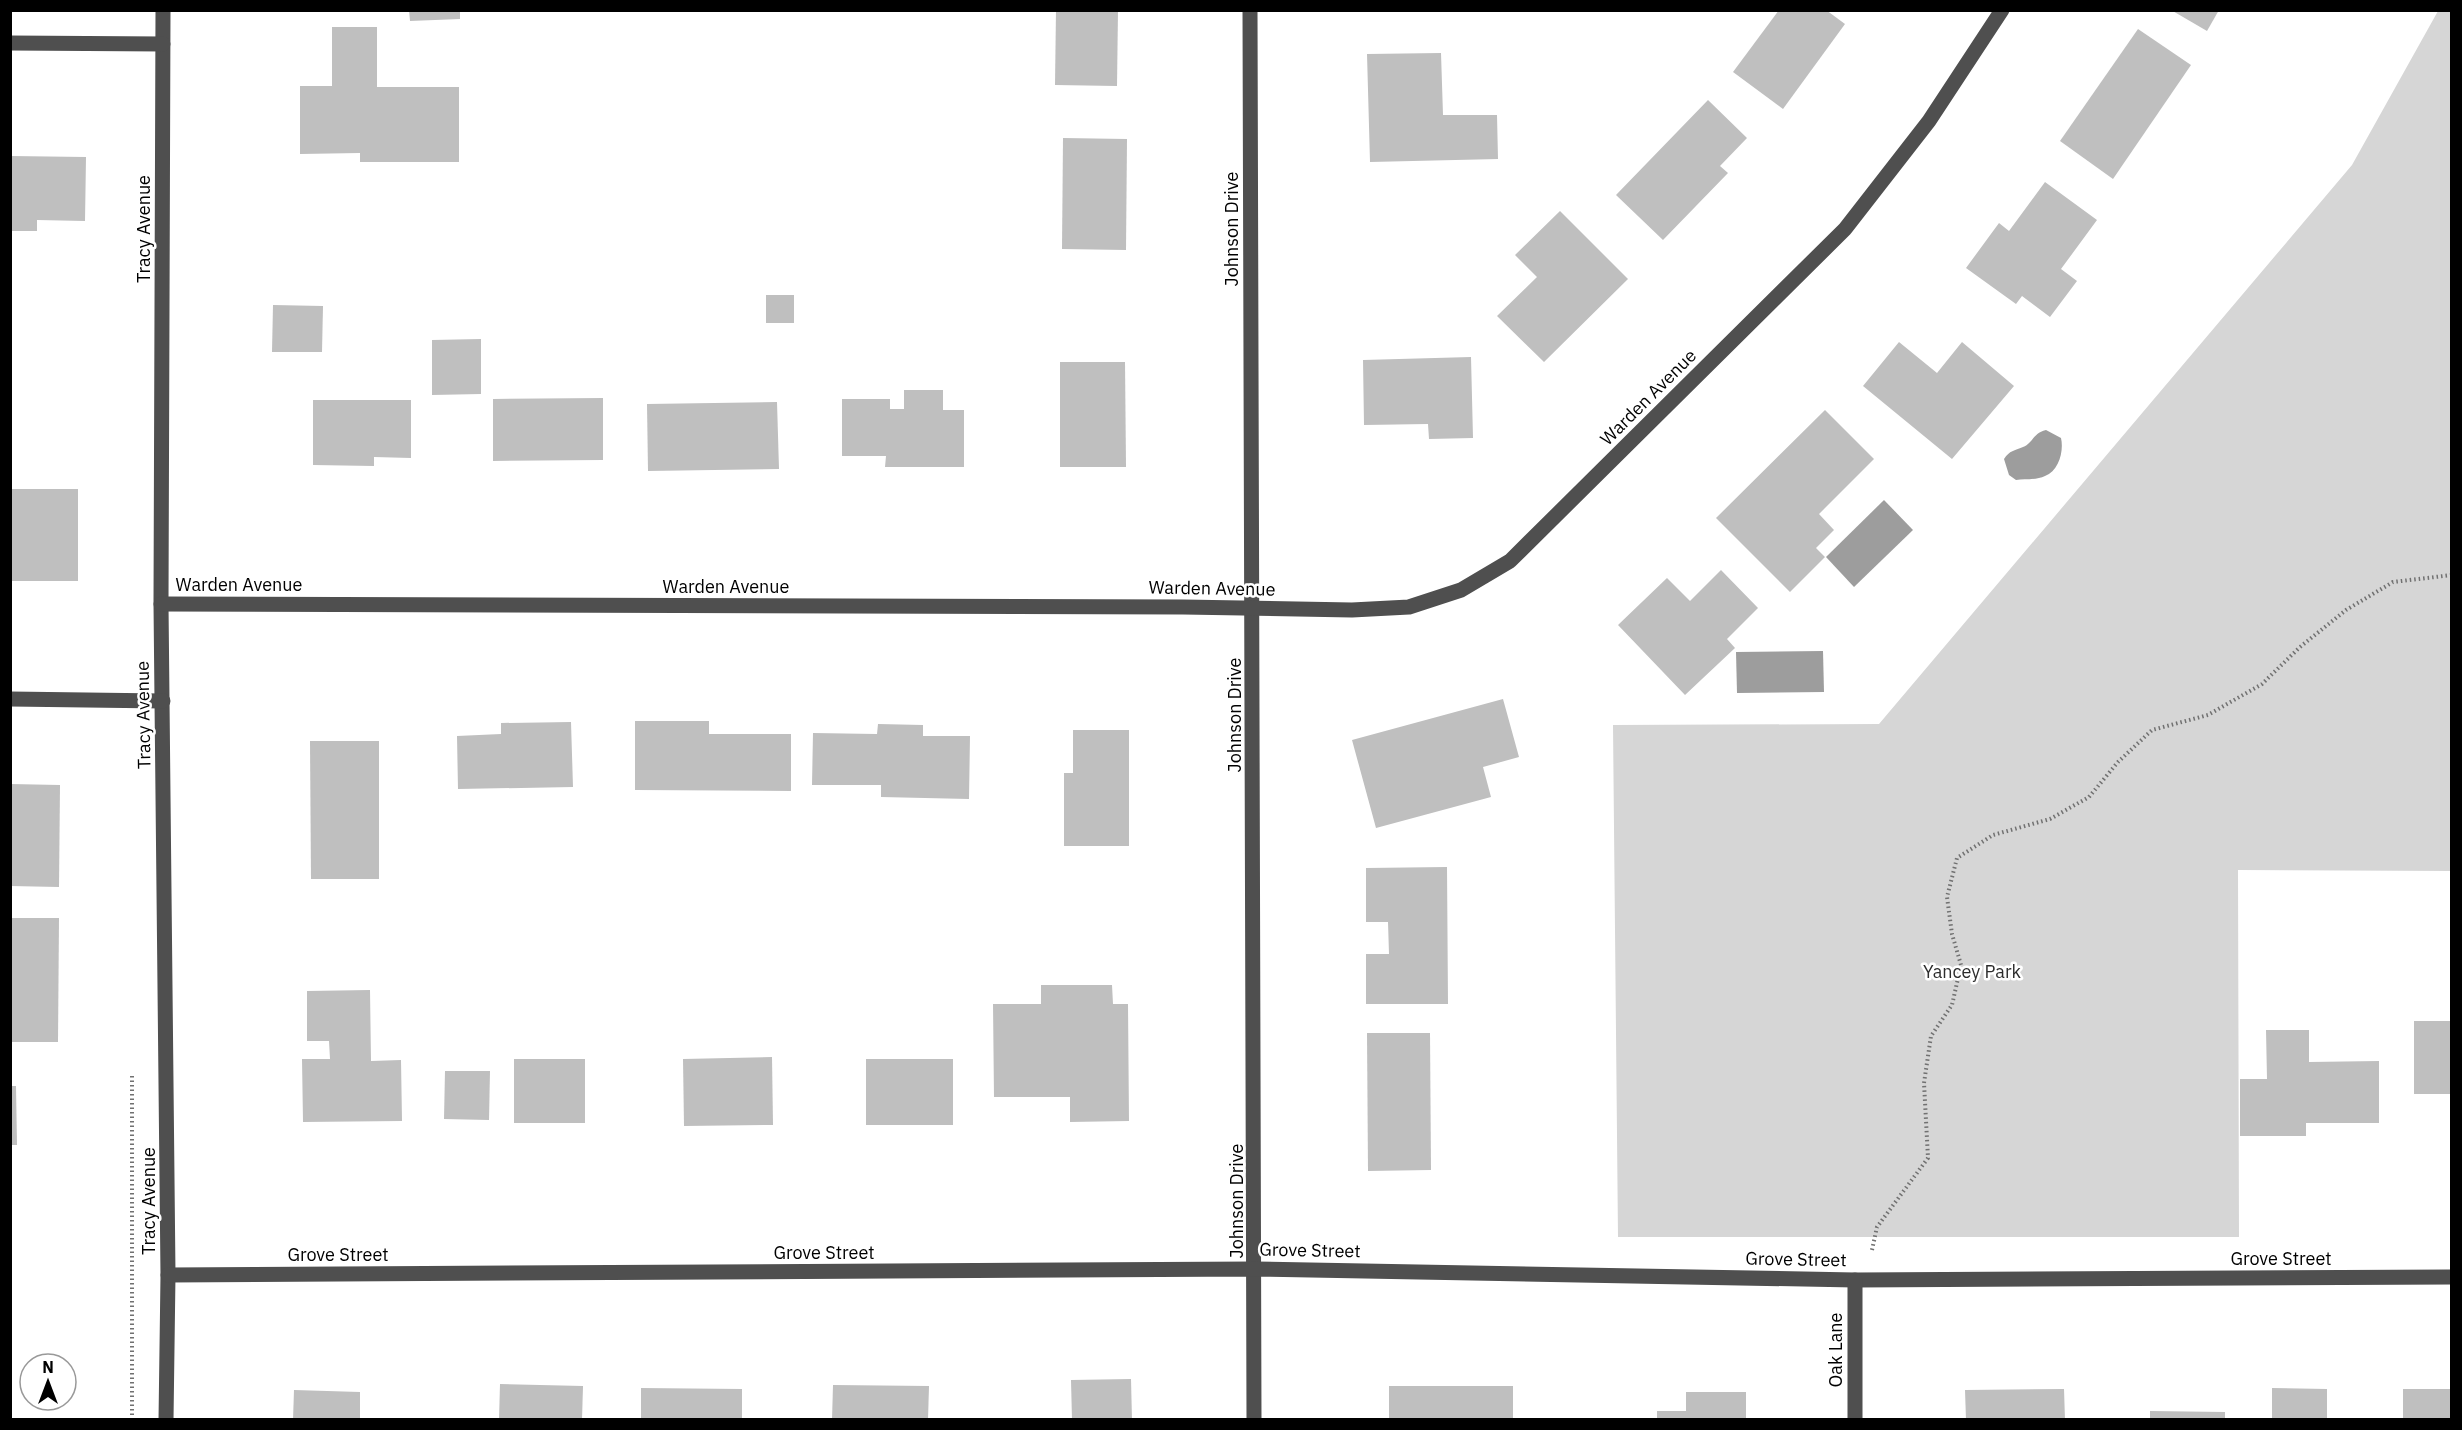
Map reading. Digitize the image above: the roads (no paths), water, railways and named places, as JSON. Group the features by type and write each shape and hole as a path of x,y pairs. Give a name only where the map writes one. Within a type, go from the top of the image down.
{"street":[{"name":"Tracy Avenue","path":"163,10 161,604 168,1275 166,1419"},
{"name":"Johnson Drive","path":"1250,10 1254,1419"},
{"name":"Warden Avenue","path":"161,604 1352,610 1409,607 1461,590 1510,561 1845,229 1929,121 2002,10"},
{"path":"10,43 163,44"},
{"path":"10,699 163,701"},
{"name":"Grove Street","path":"168,1275 1255,1269 1855,1280 2451,1277"},
{"name":"Oak Lane","path":"1855,1280 1855,1419"}],"park label":[{"name":"Yancey Park","path":"1972,971"}]}
